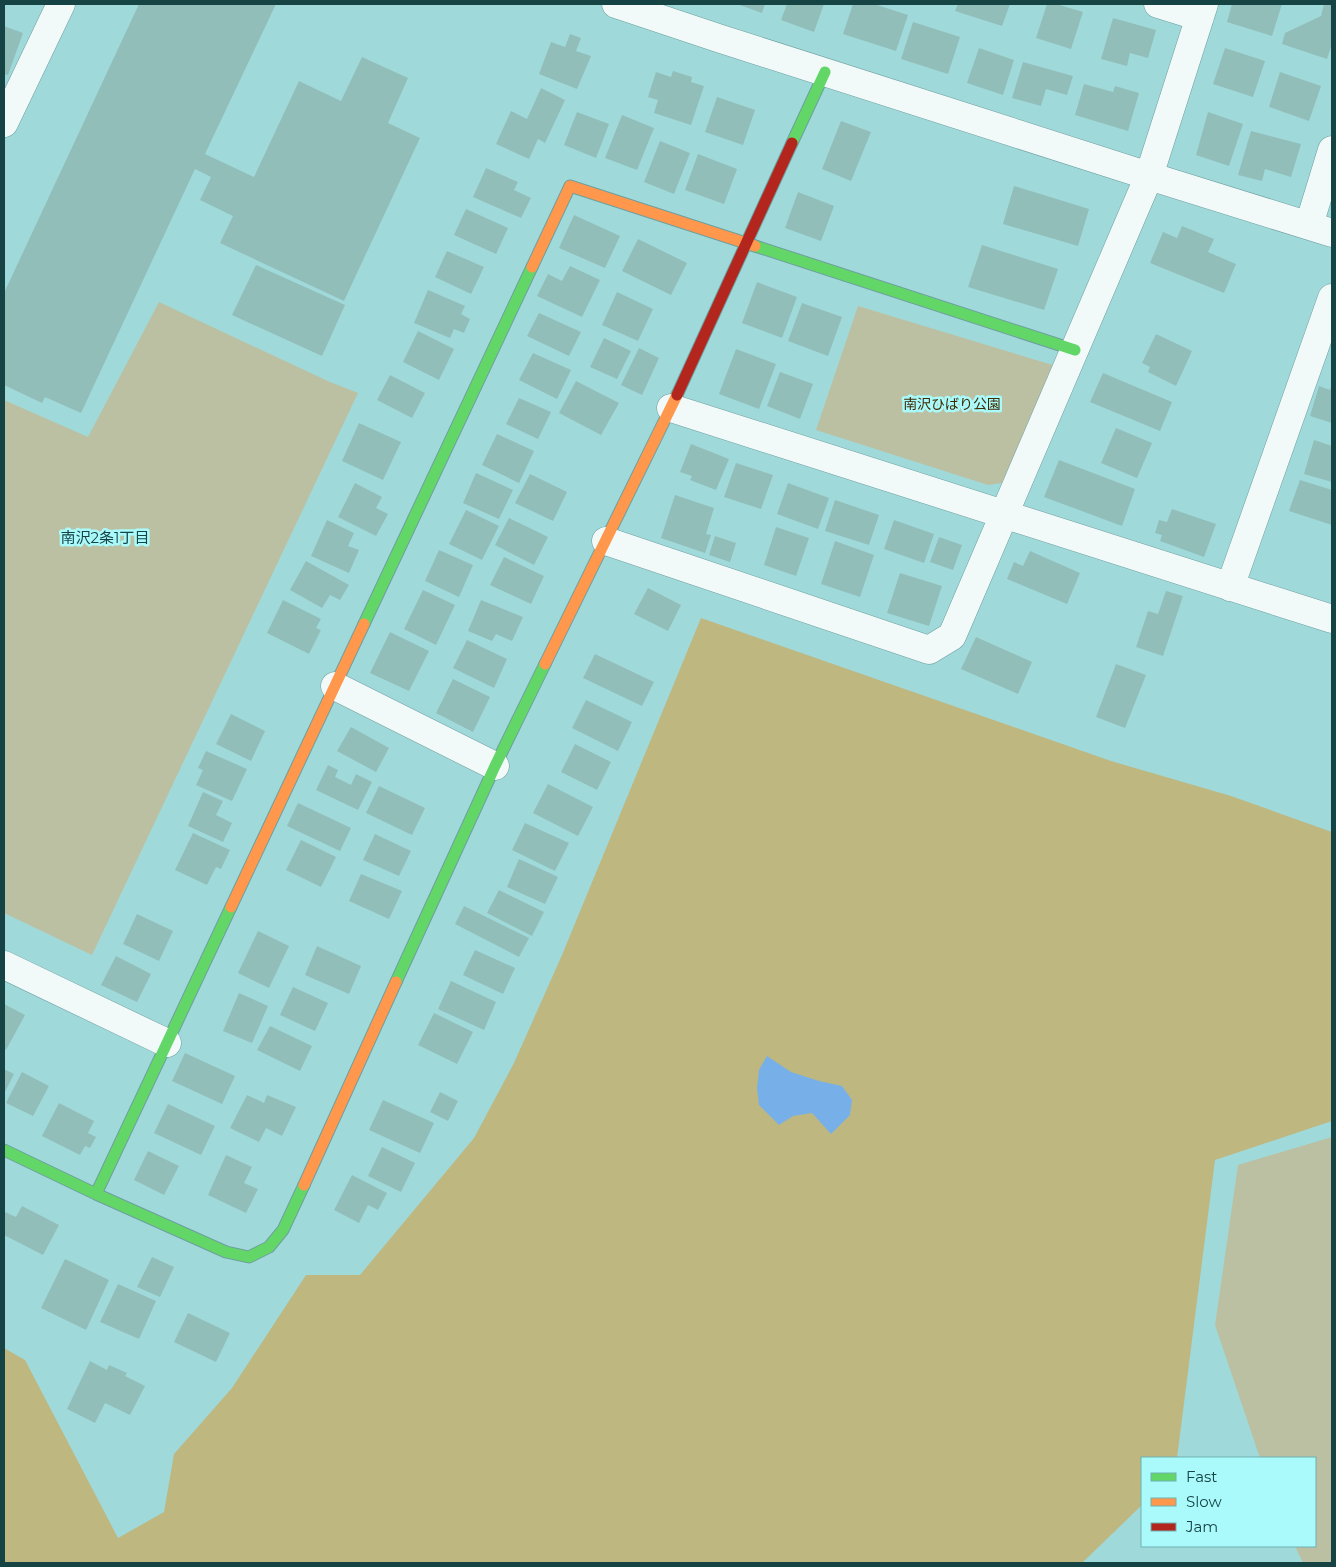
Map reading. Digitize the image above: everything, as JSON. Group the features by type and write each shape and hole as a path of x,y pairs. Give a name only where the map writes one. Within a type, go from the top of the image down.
{"street":[{"path":"616,4 1149,176 1320,229 1332,150"},
{"path":"606,541 928,650 952,636 1149,176 1202,10 1158,4"},
{"path":"4,123 56,5"},
{"path":"4,1150 96,1194 226,1252 250,1257 269,1247 283,1230 496,766 670,408 825,72"},
{"path":"96,1194 570,186 1075,350"},
{"path":"1230,587 1332,298"},
{"path":"670,408 1332,620"},
{"path":"335,686 496,766"},
{"path":"4,965 167,1043"}],"green space":[{"path":"159,302 330,382 358,393 92,955 4,913 4,400 88,437"},
{"name":"南沢ひばり公園","path":"858,306 1056,366 1002,483 988,485 816,430"},
{"path":"1332,1137 1332,1563 1303,1563 1295,1547 1316,1547 1316,1457 1260,1457 1215,1325 1238,1165"}],"shaded area":[{"path":"701,618 1111,761 1231,796 1332,832 1332,1121 1215,1160 1177,1457 1141,1457 1141,1506 1082,1563 4,1563 4,1348 25,1360 118,1538 164,1512 174,1454 232,1388 306,1275 360,1275 474,1138 514,1063 562,955"}],"water":[{"path":"767,1056 791,1072 842,1086 852,1100 850,1115 831,1134 812,1113 793,1116 779,1125 759,1105 757,1088 759,1070"}],"building":[{"path":"139,4 276,4 205,154 254,177 299,81 341,101 362,57 408,78 388,123 420,138 344,301 220,243 233,216 200,200 211,177 195,169 81,413 45,397 42,403 4,385 4,293"},
{"path":"737,4 765,4 762,13"},
{"path":"787,4 824,4 814,32 781,20"},
{"path":"853,4 874,4 908,15 896,51 843,34"},
{"path":"958,4 1010,4 1002,26 955,11"},
{"path":"1047,4 1056,4 1083,12 1071,49 1036,38"},
{"path":"1232,4 1282,4 1272,36 1227,22"},
{"path":"1324,4 1332,4 1332,44 1327,59 1282,44 1285,33 1321,16"},
{"path":"1113,18 1156,30 1148,58 1130,53 1127,66 1101,59"},
{"path":"913,22 960,37 948,74 901,59"},
{"path":"4,26 23,33 8,75 4,74"},
{"path":"570,34 581,38 576,51 591,56 577,89 539,74 551,42 565,47"},
{"path":"979,48 1014,60 1003,95 967,83"},
{"path":"1225,48 1265,61 1253,97 1213,84"},
{"path":"1023,62 1073,76 1067,95 1046,89 1041,106 1012,98"},
{"path":"673,71 692,77 691,82 704,86 691,125 654,113 658,100 648,97 656,72 671,77"},
{"path":"1280,72 1321,86 1309,121 1269,107"},
{"path":"1084,84 1113,92 1115,86 1139,93 1128,131 1075,115"},
{"path":"541,88 565,100 545,143 538,139 529,159 496,144 511,111 527,119"},
{"path":"717,97 755,110 743,145 705,132"},
{"path":"577,112 609,124 596,158 564,145"},
{"path":"1208,112 1243,124 1229,166 1196,155"},
{"path":"622,115 654,128 637,170 605,158"},
{"path":"841,121 871,132 851,181 822,169"},
{"path":"1251,131 1301,144 1291,177 1265,169 1262,181 1238,175"},
{"path":"660,141 690,153 674,194 644,182"},
{"path":"698,154 737,169 724,204 685,190"},
{"path":"486,168 518,182 514,190 531,198 521,218 473,197"},
{"path":"1014,186 1089,209 1078,246 1003,224"},
{"path":"798,192 834,206 821,241 785,228"},
{"path":"466,209 508,228 496,254 454,235"},
{"path":"574,215 620,236 605,268 559,248"},
{"path":"1182,226 1214,239 1208,252 1236,264 1224,293 1150,263 1163,232 1177,238"},
{"path":"638,239 687,263 671,295 622,271"},
{"path":"982,245 1058,269 1044,310 968,287"},
{"path":"447,251 484,267 471,294 435,277"},
{"path":"256,265 345,305 322,356 232,315"},
{"path":"570,266 600,280 582,317 537,296 548,274 562,281"},
{"path":"757,282 797,297 782,338 742,323"},
{"path":"428,290 465,306 461,314 470,319 464,333 454,329 450,338 414,323"},
{"path":"617,292 653,309 638,341 602,325"},
{"path":"802,303 842,317 828,356 788,341"},
{"path":"539,313 581,332 569,356 527,336"},
{"path":"418,331 454,349 439,380 403,362"},
{"path":"1156,334 1192,351 1176,386 1148,372 1150,367 1142,363"},
{"path":"604,338 631,351 617,379 590,367"},
{"path":"639,348 659,358 642,395 621,385"},
{"path":"736,349 776,364 759,409 719,394"},
{"path":"533,353 571,370 557,399 519,380"},
{"path":"780,372 813,384 800,419 767,406"},
{"path":"1103,373 1172,402 1160,431 1090,402"},
{"path":"390,375 425,393 412,418 377,400"},
{"path":"576,381 619,403 601,435 559,413"},
{"path":"1332,383 1332,423 1310,416 1319,386 1330,390"},
{"path":"519,398 551,412 538,439 506,424"},
{"path":"359,423 401,442 383,480 342,461"},
{"path":"1116,428 1152,443 1137,478 1101,463"},
{"path":"497,434 534,451 519,483 482,465"},
{"path":"1314,440 1332,446 1332,482 1304,474"},
{"path":"691,444 729,459 716,490 690,480 692,476 680,472"},
{"path":"1059,460 1135,489 1122,526 1044,497"},
{"path":"736,463 773,475 761,509 724,497"},
{"path":"476,473 513,490 499,519 463,503"},
{"path":"530,474 567,492 553,521 515,503"},
{"path":"1300,480 1332,490 1332,525 1289,511"},
{"path":"355,483 382,497 376,508 388,514 376,536 338,517"},
{"path":"788,483 829,498 818,529 777,514"},
{"path":"675,495 714,508 706,534 711,535 705,553 661,538"},
{"path":"835,500 879,515 869,545 825,531"},
{"path":"1172,509 1216,524 1204,557 1160,541 1162,535 1155,533 1159,520 1167,522"},
{"path":"466,510 499,526 482,560 449,544"},
{"path":"509,518 548,537 534,565 495,545"},
{"path":"327,520 354,533 348,546 359,550 349,573 311,556"},
{"path":"894,520 934,534 924,563 884,549"},
{"path":"776,527 809,538 796,576 764,565"},
{"path":"715,536 736,543 730,562 709,555"},
{"path":"939,537 962,545 953,570 930,562"},
{"path":"835,541 874,555 860,597 821,584"},
{"path":"439,550 473,565 459,597 425,581"},
{"path":"1030,551 1080,573 1067,604 1007,579 1014,562 1023,566"},
{"path":"504,557 544,576 531,604 490,585"},
{"path":"306,561 349,585 340,600 330,595 322,608 290,590"},
{"path":"900,573 942,586 929,626 887,613"},
{"path":"648,588 681,605 668,631 634,614"},
{"path":"423,590 455,605 436,645 404,629"},
{"path":"1166,591 1183,596 1163,656 1136,647 1148,611 1158,614"},
{"path":"283,600 321,619 316,628 321,630 309,654 267,633"},
{"path":"481,600 523,617 512,641 496,634 492,641 468,631"},
{"path":"390,632 429,651 409,691 370,673"},
{"path":"976,637 1032,662 1018,694 961,669"},
{"path":"467,640 507,659 494,688 453,668"},
{"path":"595,654 654,682 642,706 583,678"},
{"path":"1116,664 1146,675 1125,728 1096,717"},
{"path":"453,679 490,697 473,732 436,713"},
{"path":"586,700 632,722 618,751 572,728"},
{"path":"231,714 265,731 251,761 216,744"},
{"path":"351,727 389,748 376,772 337,751"},
{"path":"575,744 611,762 597,790 561,772"},
{"path":"206,751 247,769 232,801 196,785 203,770 198,768"},
{"path":"328,765 338,770 335,777 351,785 356,774 372,782 358,810 316,790"},
{"path":"548,784 593,807 578,836 533,813"},
{"path":"379,786 425,808 412,835 366,813"},
{"path":"203,792 223,801 216,815 232,823 223,842 188,826"},
{"path":"298,803 351,828 340,851 287,826"},
{"path":"525,823 569,843 555,871 512,850"},
{"path":"193,833 230,850 221,869 216,867 207,885 175,870"},
{"path":"375,834 411,851 399,876 363,860"},
{"path":"301,840 336,857 321,887 286,870"},
{"path":"519,859 558,877 545,904 507,887"},
{"path":"361,874 402,891 389,919 349,901"},
{"path":"499,890 544,912 532,936 487,913"},
{"path":"464,906 529,938 519,957 455,924"},
{"path":"137,914 173,931 159,961 123,944"},
{"path":"258,931 289,946 269,988 238,973"},
{"path":"317,946 361,966 349,994 305,975"},
{"path":"475,950 515,968 503,994 463,975"},
{"path":"116,956 151,974 137,1002 101,985"},
{"path":"451,981 496,1002 484,1030 438,1009"},
{"path":"293,987 328,1003 315,1031 280,1015"},
{"path":"239,993 268,1006 252,1043 223,1031"},
{"path":"4,1004 25,1015 6,1050 4,1048"},
{"path":"434,1013 473,1032 457,1064 418,1045"},
{"path":"270,1026 312,1046 300,1071 257,1050"},
{"path":"185,1053 235,1076 222,1104 172,1081"},
{"path":"4,1069 14,1074 4,1094"},
{"path":"22,1072 49,1086 33,1116 6,1103"},
{"path":"440,1092 458,1101 448,1121 430,1112"},
{"path":"247,1095 264,1103 267,1095 296,1107 282,1136 266,1128 259,1142 230,1128"},
{"path":"383,1100 434,1123 420,1153 369,1130"},
{"path":"59,1103 94,1121 88,1133 96,1137 90,1148 85,1146 80,1155 42,1136"},
{"path":"168,1104 215,1126 201,1155 154,1133"},
{"path":"382,1147 415,1163 401,1192 368,1176"},
{"path":"148,1151 179,1166 164,1195 134,1180"},
{"path":"226,1155 252,1167 244,1183 258,1189 246,1213 208,1195"},
{"path":"352,1175 387,1193 378,1210 368,1205 359,1223 334,1210"},
{"path":"22,1206 59,1225 43,1255 4,1235 5,1212 16,1217"},
{"path":"152,1257 174,1267 160,1297 137,1287"},
{"path":"65,1259 109,1280 86,1330 41,1308"},
{"path":"118,1284 156,1301 139,1339 100,1322"},
{"path":"188,1313 230,1333 216,1362 174,1342"},
{"path":"90,1361 107,1370 109,1365 127,1373 125,1376 145,1386 130,1415 105,1403 95,1423 67,1409"}],"traffic: fast":[{"path":"792,143 825,72"},
{"path":"755,246 1075,350"},
{"path":"364,624 532,267"},
{"path":"396,982 495,766 545,664"},
{"path":"96,1194 231,907"},
{"path":"4,1150 96,1194 226,1252 249,1257 269,1247 283,1230 304,1185"}],"traffic: slow":[{"path":"532,267 570,186 755,246"},
{"path":"545,664 677,395"},
{"path":"231,907 364,624"},
{"path":"304,1185 396,982"}],"traffic: jam":[{"path":"677,395 792,143"}],"district":[{"name":"南沢2条1丁目","path":"105,538"}]}
